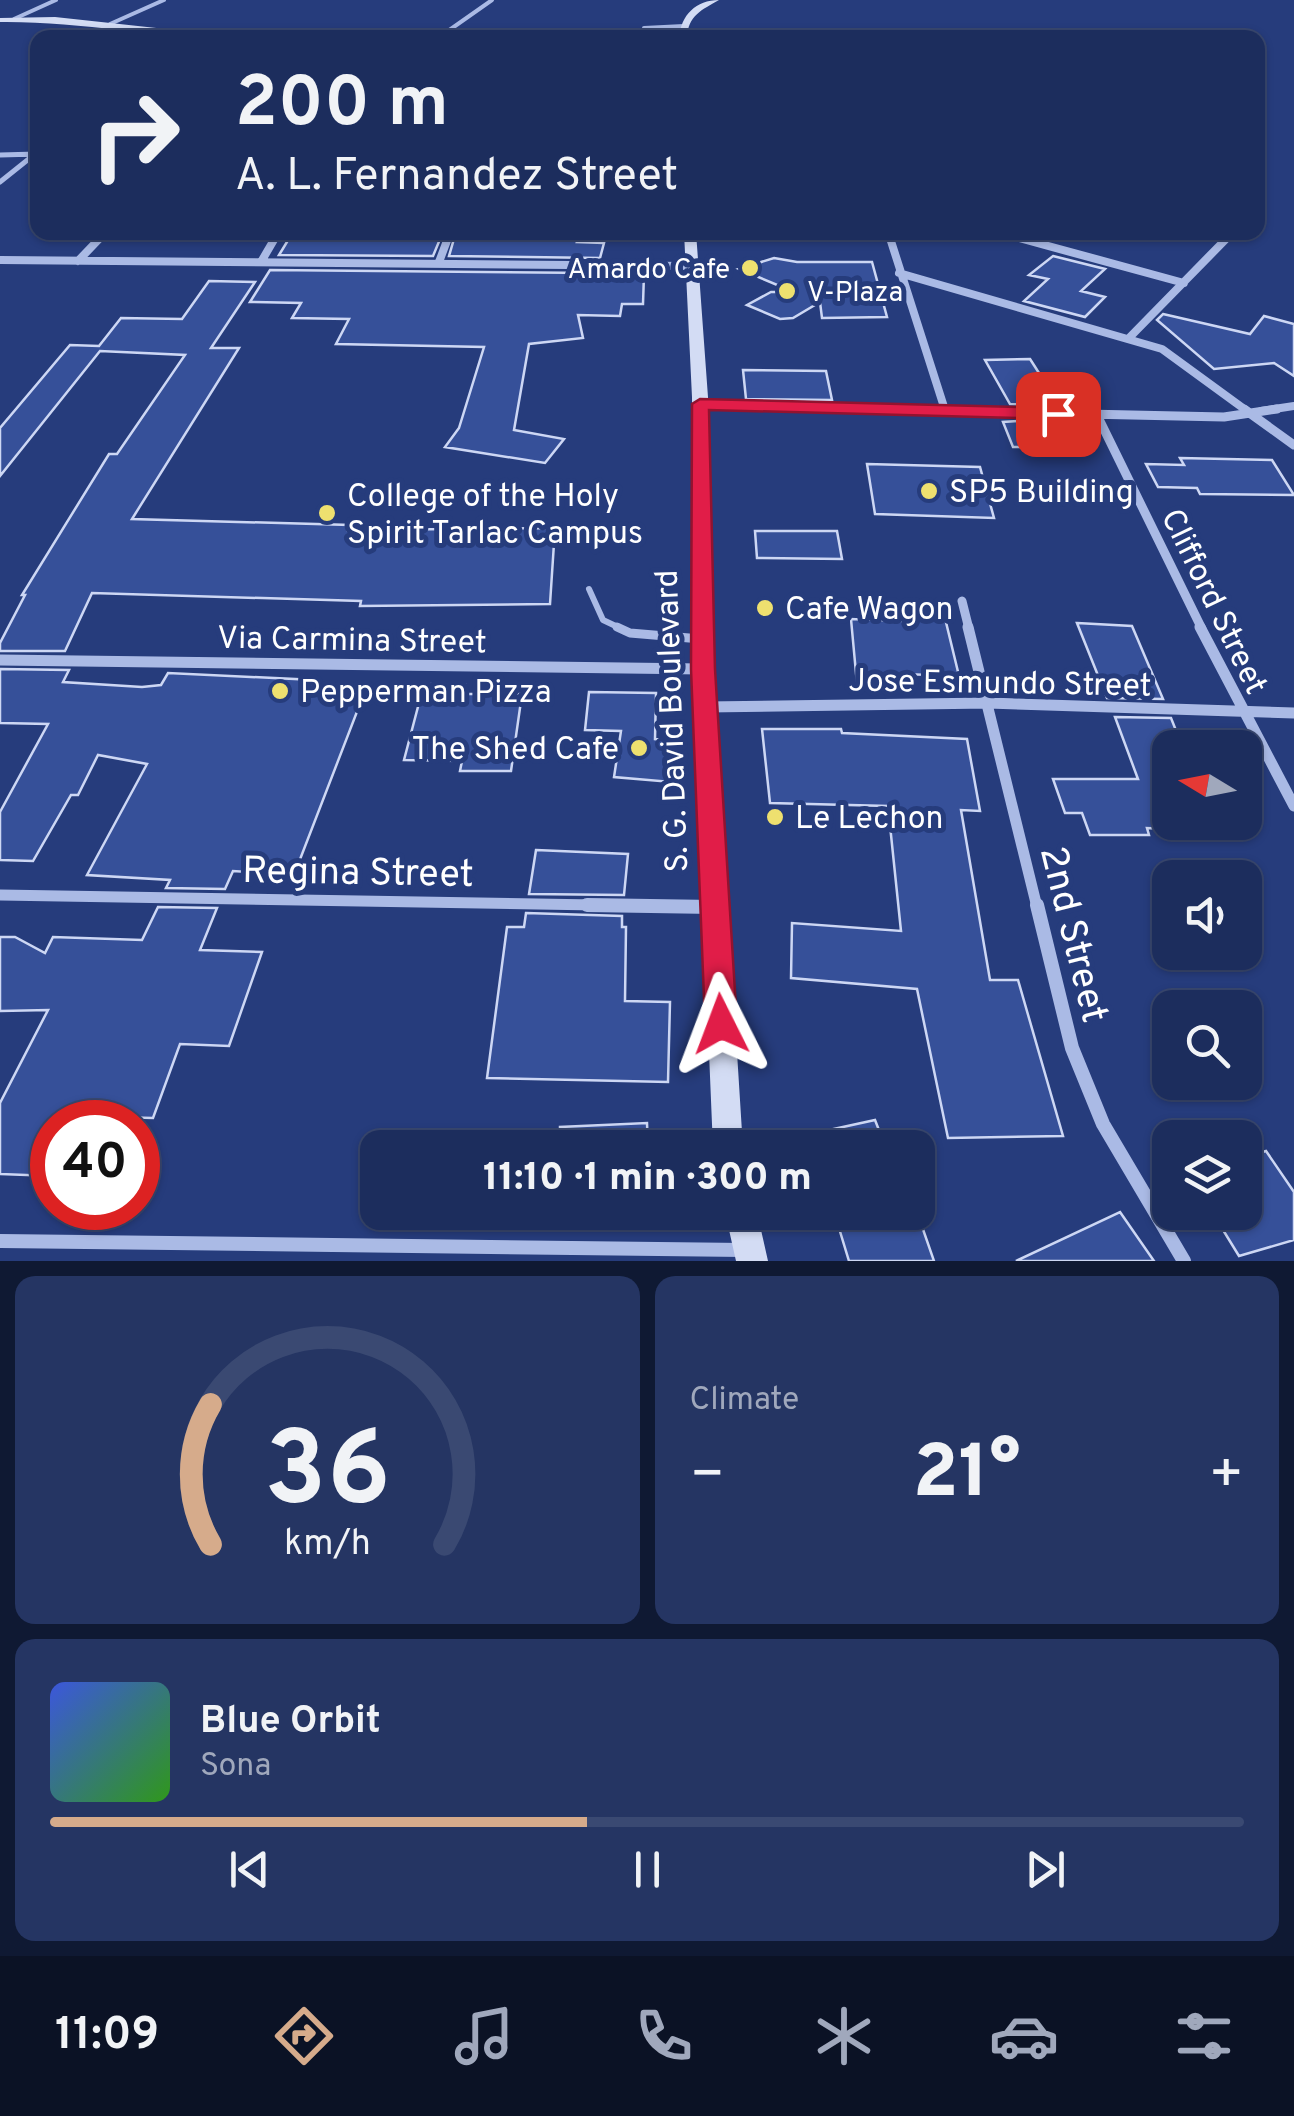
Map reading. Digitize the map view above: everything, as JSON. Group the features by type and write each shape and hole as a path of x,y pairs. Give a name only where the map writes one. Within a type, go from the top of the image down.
{"street":[{"path":"14,19 54,0"},
{"path":"110,24 164,0"},
{"path":"683,30 692,12 714,0"},
{"path":"0,20 161,30"},
{"path":"0,155 30,154"},
{"path":"0,182 30,159"},
{"path":"78,261 98,240"},
{"path":"261,262 273,240"},
{"path":"440,262 447,240"},
{"name":"S. G. David Boulevard","path":"690,240 700,404 703,669 727,1130"},
{"path":"890,240 944,410"},
{"path":"1027,240 1184,283"},
{"path":"1129,338 1226,240"},
{"path":"0,260 691,266"},
{"path":"899,273 1129,338 1178,357 1294,445"},
{"path":"700,404 1096,415 1252,414 1294,406"},
{"name":"Clifford Street","path":"1096,415 1242,712 1294,806"},
{"name":"2nd Street","path":"962,601 1072,1048 1103,1124 1184,1261"},
{"name":"Via Carmina Street","path":"0,660 703,669"},
{"name":"Jose Esmundo Street","path":"705,707 988,703 1294,713"},
{"name":"Regina Street","path":"0,895 715,907"},
{"path":"0,1241 750,1256 744,1230"}],"lane":[{"path":"449,30 492,0"},
{"path":"644,28 670,30"},
{"path":"588,589 604,620 630,633 703,639"}],"building":[{"path":"288,240 440,240 433,256 279,255"},
{"path":"454,240 604,243 600,258 449,256"},
{"path":"1053,256 1105,269 1081,291 1105,297 1085,317 1024,301 1048,279 1029,275"},
{"path":"774,258 797,262 872,262 887,317 822,318 820,302 793,318 780,319 747,305 771,292 794,292 739,269"},
{"path":"270,270 644,274 643,304 622,304 620,316 578,315 583,338 529,344 514,430 564,439 545,463 445,447 459,428 484,347 336,344 349,319 292,318 301,303 250,302"},
{"path":"209,281 255,282 211,348 239,348 132,519 350,525 348,530 555,528 550,604 360,606 361,601 92,593 65,651 0,651 22,595 109,454 117,454 185,355 100,351 0,476 0,428 70,345 99,346 121,318 182,319"},
{"path":"1163,314 1250,334 1264,316 1294,324 1294,376 1274,363 1214,369 1157,320"},
{"path":"1030,359 1057,401 1052,401 1054,405 1010,404 985,360"},
{"path":"743,370 826,371 832,400 746,399"},
{"path":"1003,422 1062,422 1075,447 1013,447"},
{"path":"1180,458 1272,460 1294,495 1200,494 1197,488 1158,487 1146,464 1184,465"},
{"name":"SP5 Building","path":"867,464 980,467 994,518 875,514"},
{"path":"755,531 837,531 842,559 757,558"},
{"path":"900,612 944,614 959,676 903,674 904,686 857,684 851,619 901,621"},
{"path":"1077,623 1132,626 1163,699 1107,698"},
{"path":"0,669 69,670 63,682 142,687 161,685 168,673 314,680 310,688 365,691 294,875 233,871 225,889 166,888 170,880 87,875 147,764 98,755 78,795 71,795 33,861 0,860 0,812 48,724 0,723"},
{"path":"424,684 465,685 463,694 522,694 511,771 460,771 462,761 404,760"},
{"path":"589,692 656,693 655,739 675,741 671,782 614,777 621,731 585,730"},
{"path":"1115,717 1171,718 1176,730 1152,730 1149,835 1090,835 1082,813 1065,813 1053,779 1138,779"},
{"path":"762,729 841,729 842,733 967,739 980,811 961,810 990,980 1018,980 1063,1136 948,1138 917,989 791,978 792,923 901,931 888,806 770,803"},
{"path":"536,850 628,854 624,895 529,894"},
{"path":"158,907 217,908 200,950 262,952 229,1046 180,1044 160,1100 30,1100 30,1175 0,1174 0,1103 48,1010 0,1011 0,937 15,937 45,953 53,937 142,940"},
{"path":"526,913 622,916 622,927 626,927 625,1001 670,1002 668,1082 487,1078 507,927 524,927"},
{"path":"875,1120 879,1130 829,1130"},
{"path":"647,1123 647,1130 560,1130"},
{"path":"1266,1151 1294,1192 1294,1240 1239,1256 1223,1230 1262,1230 1262,1152"},
{"path":"1120,1212 1154,1261 1016,1261"},
{"path":"840,1230 923,1230 934,1261 849,1261"}],"place":[{"name":"Amardo Cafe","path":"750,268"},
{"name":"V-Plaza","path":"787,291"},
{"name":"SP5 Building","path":"929,491"},
{"name":"College of the Holy Spirit Tarlac Campus","path":"327,513"},
{"name":"Cafe Wagon","path":"765,608"},
{"name":"Pepperman Pizza","path":"280,691"},
{"name":"The Shed Cafe","path":"639,748"},
{"name":"Le Lechon","path":"775,817"}],"route":[{"path":"721,1024 703,669 700,404 1058,414"}]}
